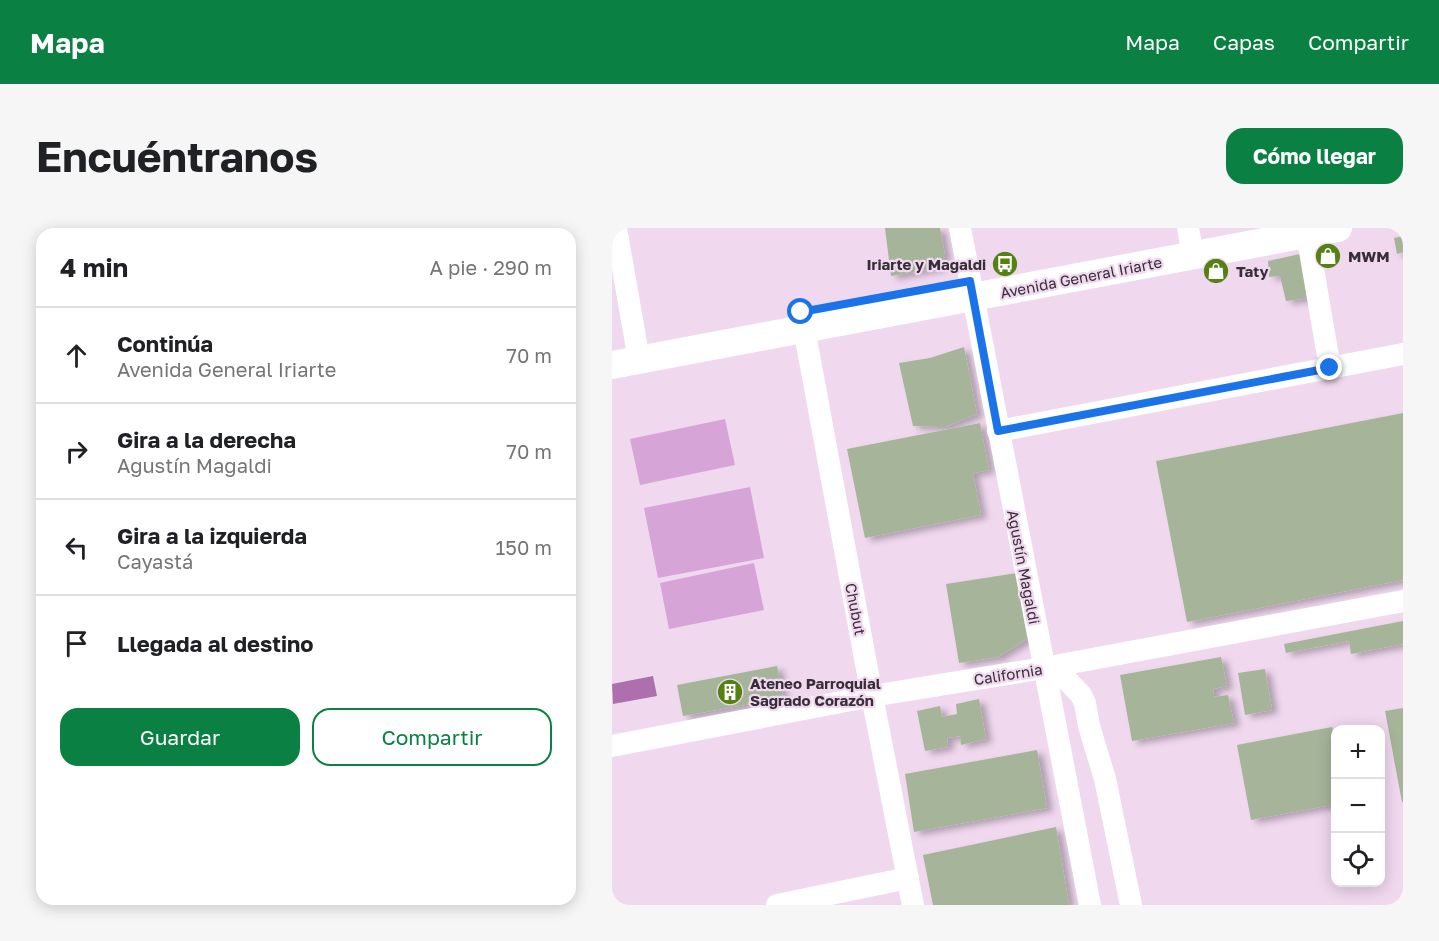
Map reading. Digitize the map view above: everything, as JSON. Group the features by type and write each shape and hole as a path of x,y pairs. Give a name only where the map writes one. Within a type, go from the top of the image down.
{"main road":[{"name":"Avenida General Iriarte","path":"625,355 972,289 1259,228"},
{"name":"Avenida General Iriarte","path":"1190,241 1338,228"}],"street":[{"path":"616,228 625,355"},
{"name":"Agustín Magaldi","path":"960,228 1090,905"},
{"path":"1307,231 1330,368"},
{"name":"Chubut","path":"802,321 913,905"},
{"path":"998,431 1403,354"},
{"name":"California","path":"612,746 872,696 1044,668 1403,601"},
{"path":"1044,668 1066,679 1081,695 1085,703 1089,726 1105,779 1131,905"},
{"path":"777,905 908,878"}],"shaded area":[{"path":"725,419 735,465 640,485 630,439"},
{"path":"750,487 764,558 658,578 644,508"},
{"path":"754,563 764,610 669,629 660,583"},
{"path":"653,676 657,696 613,704 612,684"}],"building":[{"path":"885,228 940,228 945,256 938,268 891,276"},
{"path":"1403,236 1403,252 1397,254 1394,238"},
{"path":"1300,254 1309,298 1286,301 1280,276 1269,277 1268,261"},
{"path":"964,347 977,414 945,427 913,426 899,363 930,358"},
{"path":"1403,413 1403,580 1187,622 1156,461"},
{"path":"980,423 989,470 973,473 981,515 865,538 847,449"},
{"path":"1017,573 1027,639 998,657 959,663 946,584"},
{"path":"1403,621 1403,644 1351,654 1349,641 1286,653 1284,644"},
{"path":"1221,657 1227,686 1213,689 1214,697 1228,695 1234,723 1132,741 1120,675"},
{"name":"Ateneo Parroquial Sagrado Corazón","path":"777,666 783,698 683,716 677,685"},
{"path":"1265,669 1272,710 1245,715 1238,673"},
{"path":"979,699 986,739 961,745 960,736 947,738 948,747 925,751 917,711 940,706 942,717 957,714 956,704"},
{"path":"1403,708 1403,802 1402,802 1385,711"},
{"path":"1331,727 1331,805 1251,820 1237,745"},
{"path":"1037,750 1047,808 914,832 905,774"},
{"path":"1056,827 1069,905 933,905 923,855"}],"place":[{"name":"MWM","path":"1328,256"},
{"name":"Iriarte y Magaldi","path":"1005,264"},
{"name":"Taty","path":"1216,271"},
{"name":"Ateneo Parroquial Sagrado Corazón","path":"730,692"}],"route":[{"path":"801,312 970,281 998,431 1330,368"}]}
